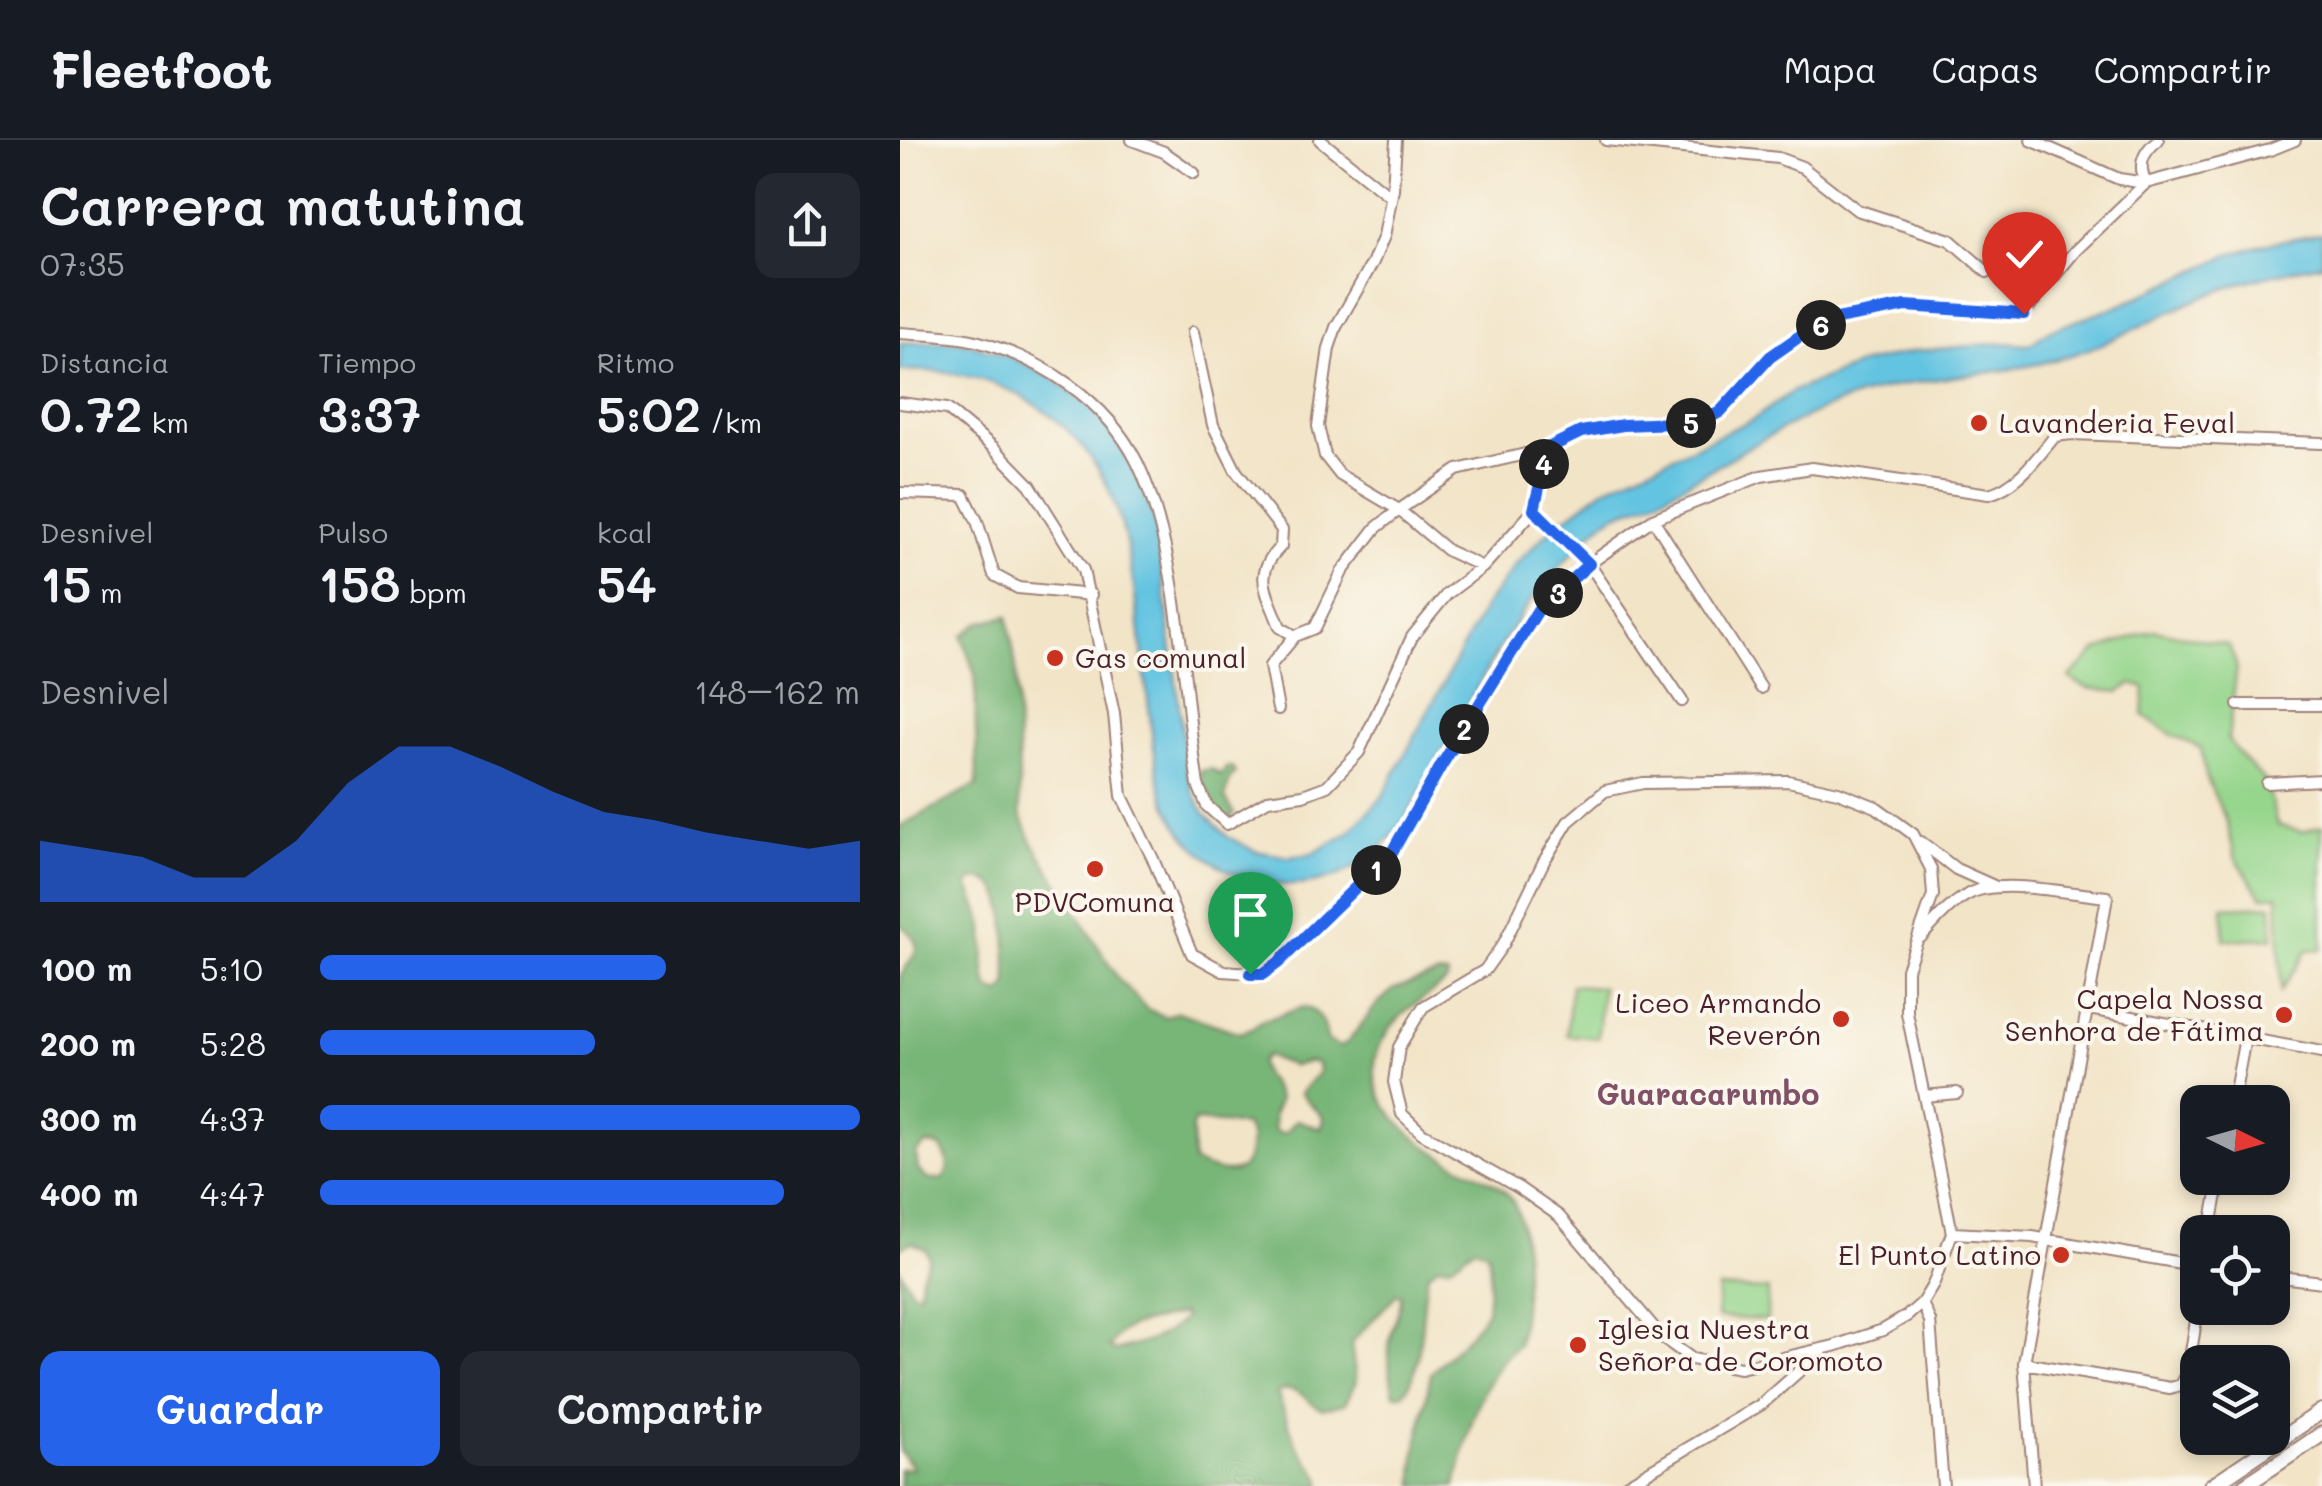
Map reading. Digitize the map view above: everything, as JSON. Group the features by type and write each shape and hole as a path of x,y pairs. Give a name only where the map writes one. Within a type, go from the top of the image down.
{"main road":[{"path":"2211,1486 2322,1411"},
{"path":"2244,1486 2322,1434"}],"street":[{"path":"1132,140 1164,152 1194,172"},
{"path":"1320,140 1391,198"},
{"path":"1396,140 1384,236 1332,338 1318,426 1325,456 1340,475 1399,510 1448,551 1483,567"},
{"path":"1606,140 1778,158 1802,167 1857,210 1950,240 1987,272"},
{"path":"2031,140 2119,179 2146,184 2294,140"},
{"path":"2146,184 2142,161 2147,149 2158,140"},
{"path":"1278,709 1270,666 1295,636 1316,628 1342,572 1376,528 1458,470 1544,450 1581,432 1623,425 1701,422 1720,412 1770,357 1810,329 1837,319 1906,306 2024,314 2075,251 2146,184"},
{"path":"1192,332 1214,425 1236,471 1282,530 1281,546 1262,571 1280,627 1295,636"},
{"path":"900,333 975,340 1032,361 1064,380 1110,421 1136,462 1161,535 1198,785 1207,806 1227,824 1268,800 1303,795 1327,786 1359,752 1412,638 1447,594 1483,567 1537,511 1544,450"},
{"path":"900,403 947,409 1013,466 1051,515 1083,570 1090,594 1114,714 1122,796 1154,859 1179,926 1192,954 1223,971 1263,974 1386,860 1538,610 1589,564 1653,520 1761,476 1812,468 1989,494 2018,478 2055,436 2072,434 2322,444"},
{"path":"900,494 964,494 994,576 1018,588 1090,594"},
{"path":"1537,511 1589,564 1682,701"},
{"path":"1653,520 1761,688"},
{"path":"2238,705 2322,705"},
{"path":"2267,782 2322,780"},
{"path":"1912,834 1931,870 1933,895 1907,970 1907,1012 1952,1234 1942,1267 1922,1304 1883,1330 1740,1368 1692,1359 1662,1337 1559,1216 1422,1133 1402,1114 1394,1082 1398,1046 1424,1008 1485,970 1504,943 1568,822 1604,791 1643,783 1788,781 1838,792 1876,807 1912,834 1956,869 1996,887"},
{"path":"1919,939 1970,892 1996,887 2108,897 2024,1363 2034,1486"},
{"path":"2088,1009 2322,1052"},
{"path":"2237,1085 2245,1038"},
{"path":"1924,1096 1957,1093"},
{"path":"1952,1234 2048,1240 2180,1263"},
{"path":"2290,1278 2322,1282"},
{"path":"1922,1304 1930,1321 1943,1486"},
{"path":"2024,1363 2170,1388 2181,1385 2188,1372 2195,1325"},
{"path":"1624,1486 1762,1404 1823,1349"}],"green space":[{"path":"1008,616 1016,668 1020,813 1031,840 1117,977 1147,1009 1165,1017 1178,1012 1240,1033 1304,1007 1318,1015 1327,1040 1339,1047 1347,1043 1394,989 1439,974 1448,975 1447,981 1408,1010 1388,1031 1377,1052 1375,1073 1379,1092 1402,1126 1436,1153 1501,1188 1512,1200 1522,1231 1524,1291 1518,1345 1493,1375 1478,1405 1456,1486 1414,1485 1415,1457 1431,1373 1487,1311 1487,1251 1475,1247 1450,1266 1438,1265 1428,1274 1415,1371 1402,1394 1394,1394 1389,1360 1391,1335 1401,1304 1401,1295 1397,1294 1351,1343 1356,1381 1345,1404 1321,1409 1295,1391 1277,1393 1297,1446 1321,1478 1321,1486 900,1486 900,1469 913,1468 900,1451 900,1270 912,1291 919,1293 929,1258 926,1250 912,1242 900,1248 900,976 916,945 900,925 900,826 977,785 975,675 962,636 979,623","holes":["970,881 990,883 1003,904 1008,978 1007,988 1000,993 989,989 985,975 984,925","1266,1056 1293,1066 1311,1061 1318,1064 1319,1072 1300,1093 1324,1118 1321,1129 1297,1120 1285,1133 1275,1132 1273,1115 1279,1100 1260,1062","1195,1121 1245,1125 1251,1138 1242,1168 1229,1172 1193,1162","927,1144 939,1146 947,1162 943,1179 928,1179 918,1170 916,1152","1182,1314 1185,1317 1162,1335 1115,1351 1109,1347 1131,1326"]},
{"path":"2154,630 2229,645 2237,667 2228,739 2267,783 2277,825 2303,832 2322,826 2322,949 2307,950 2281,991 2278,895 2262,897 2235,857 2227,824 2206,776 2201,748 2172,735 2143,715 2145,688 2132,684 2119,692 2087,688 2069,678 2097,650"},
{"path":"1232,767 1236,773 1230,779 1225,798 1234,813 1231,818 1217,811 1203,789 1200,771 1212,769 1221,776 1226,768"},
{"path":"2272,905 2273,938 2224,940 2223,907"},
{"path":"1571,985 1602,987 1598,1038 1567,1035"},
{"path":"1718,1288 1768,1290 1767,1320 1717,1318"}],"water":[{"path":"2322,233 2322,264 2220,290 2058,359 1902,385 1849,399 1792,424 1655,500 1613,516 1580,544 1528,605 1496,654 1417,798 1389,839 1348,871 1300,885 1268,883 1228,870 1194,846 1170,811 1155,757 1126,542 1108,488 1090,456 1050,415 1016,393 960,375 900,371 900,343 958,341 1006,355 1051,377 1095,411 1113,433 1137,476 1156,524 1192,789 1204,813 1227,836 1255,851 1289,857 1312,854 1347,834 1381,799 1485,606 1518,562 1550,530 1605,488 1754,419 1793,391 1861,364 1915,351 2003,343 2029,345 2050,330 2119,306 2227,256"}],"place":[{"name":"Lavanderia Feval","path":"1979,423"},
{"name":"Gas comunal","path":"1055,658"},
{"name":"PDVComuna","path":"1095,869"},
{"name":"Capela Nossa Senhora de Fátima","path":"2284,1015"},
{"name":"Liceo Armando Reverón","path":"1841,1019"},
{"name":"El Punto Latino","path":"2061,1255"},
{"name":"Iglesia Nuestra Señora de Coromoto","path":"1578,1345"}],"district":[{"name":"Guaracarumbo","path":"1708,1095"}],"route":[{"path":"1250,974 1263,974 1278,963 1386,860 1538,610 1589,564 1534,510 1544,450 1581,432 1623,425 1701,422 1720,412 1770,357 1810,329 1837,319 1906,306 2024,314"}]}
